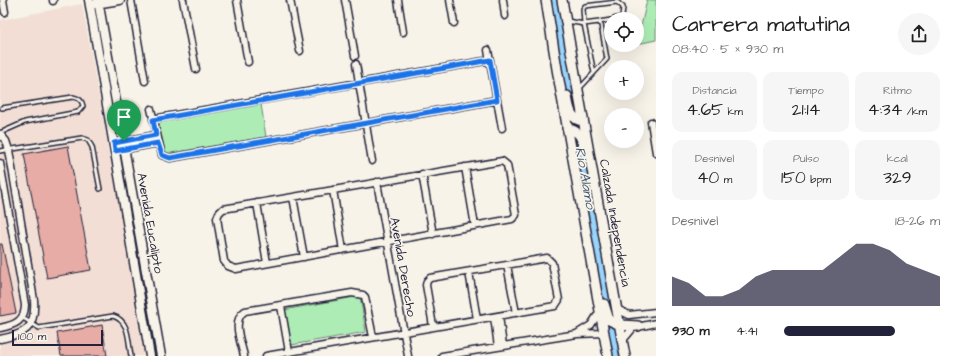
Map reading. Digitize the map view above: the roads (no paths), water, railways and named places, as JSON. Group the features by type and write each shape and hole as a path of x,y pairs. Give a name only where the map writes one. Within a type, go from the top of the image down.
{"main road":[{"path":"546,0 556,69 608,356"},
{"name":"Calzada Independencia","path":"562,0 625,356"},
{"path":"556,69 564,79 573,117 577,120 584,121"},
{"path":"567,128 575,130 581,136 588,173 594,179"},
{"path":"587,241 594,253 609,320 620,325 638,326"}],"street":[{"path":"4,0 6,12"},
{"path":"94,2 120,0"},
{"path":"131,0 145,81"},
{"path":"183,0 196,69"},
{"path":"237,0 248,62"},
{"path":"290,0 300,51"},
{"path":"345,0 355,56"},
{"path":"398,0 403,32"},
{"path":"450,0 454,23"},
{"path":"503,0 505,16"},
{"name":"Avenida Eucalipto","path":"94,2 125,145 161,356"},
{"name":"Avenida Eucalipto","path":"94,2 115,147 150,356"},
{"path":"488,50 502,128"},
{"path":"153,120 490,60"},
{"path":"356,64 372,161"},
{"path":"151,109 162,155 170,158 497,100"},
{"path":"651,122 656,153"},
{"path":"0,133 6,141 9,150 34,300 35,314 32,324 20,333 0,339"},
{"path":"115,147 156,135"},
{"path":"125,145 158,143"},
{"path":"502,161 505,162 507,165 516,215 512,220 236,269 228,266 224,261 217,218 223,209 422,174 502,161"},
{"path":"0,163 25,304 23,318 18,323 0,328"},
{"path":"465,167 475,226"},
{"path":"422,174 433,234"},
{"name":"Avenida Derecho","path":"376,182 408,356"},
{"path":"333,190 343,250"},
{"path":"293,197 304,257"},
{"path":"257,203 267,263"},
{"path":"12,231 22,229"},
{"path":"266,356 403,331 516,313 558,304 559,300 552,263 547,258 430,278 426,281 433,326"},
{"path":"507,265 516,313"},
{"path":"469,272 478,319"},
{"path":"244,356 238,323 240,314 245,311 352,293 362,294 366,300 373,337"},
{"path":"281,306 289,352"},
{"path":"617,308 629,315 656,312"},
{"path":"577,334 591,324 600,311"},
{"path":"496,316 501,346"},
{"path":"623,340 630,331 638,326 656,323"},
{"path":"442,356 577,334 604,333"}],"lane":[{"path":"594,73 582,12 586,6 617,2 623,7 622,12"},
{"path":"566,20 584,24 604,21"},
{"path":"578,90 603,66 607,59 601,25 598,22"},
{"path":"0,133 25,122 78,112 84,106 83,102 78,98 73,97 2,108"},
{"path":"0,151 82,138 88,140 92,147 100,189"},
{"path":"23,318 36,327 44,328 113,316 119,318 125,325 131,356"}],"waterway":[{"name":"Río Alamo","path":"554,0 617,356"}]}
